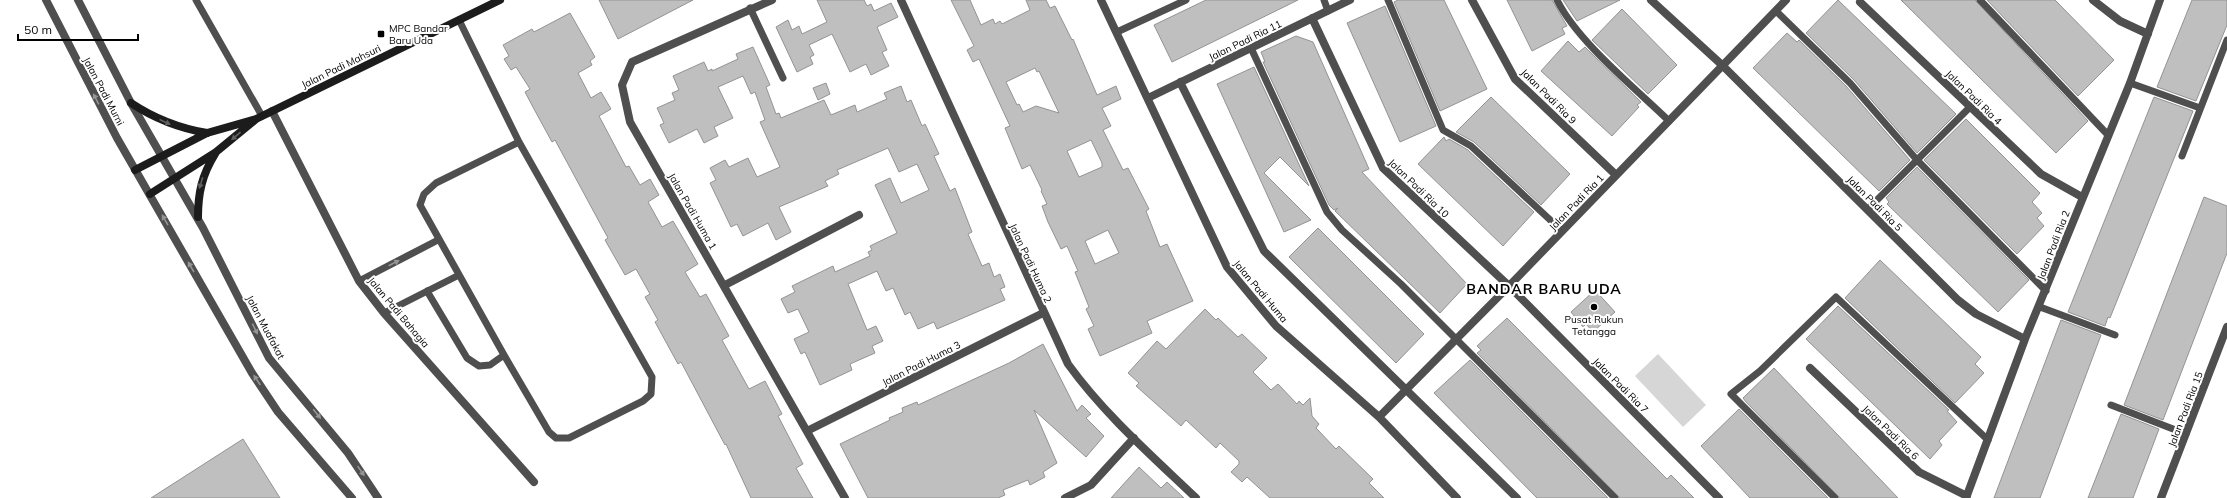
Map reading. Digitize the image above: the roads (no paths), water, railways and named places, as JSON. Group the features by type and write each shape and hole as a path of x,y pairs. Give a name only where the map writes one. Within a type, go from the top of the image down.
{"main road":[{"name":"Jalan Padi Mahsuri","path":"135,170 207,133 259,117 272,111 500,0"},
{"path":"131,103 166,123 184,130 207,133"},
{"name":"Jalan Padi Mahsuri","path":"150,194 216,152 259,117"},
{"path":"198,217 198,193 201,181 216,152"}],"street":[{"name":"Jalan Padi Murni","path":"46,0 87,83 150,194"},
{"name":"Jalan Padi Murni","path":"78,0 131,103 174,180"},
{"name":"Jalan Padi Huma 1","path":"772,0 750,8 632,62 622,85 630,122 725,285 845,498"},
{"name":"Jalan Padi Huma 2","path":"901,0 1044,313 1072,370 1085,388 1196,498"},
{"name":"Jalan Padi Huma","path":"1101,0 1227,267 1276,326 1379,417 1457,498"},
{"name":"Jalan Padi Ria 11","path":"1148,98 1350,0"},
{"name":"Jalan Padi Ria 9","path":"1472,0 1515,79 1616,175"},
{"name":"Jalan Padi Ria 5","path":"1651,0 1722,65 1958,300 1976,314 2025,339"},
{"name":"Jalan Padi Ria 1","path":"1379,417 1509,286 1786,0"},
{"path":"2093,0 2120,22 2148,34"},
{"name":"Jalan Padi Ria 2","path":"1967,497 2025,339 2040,307 2082,197 2130,83 2160,0"},
{"name":"Jalan Padi Ria 4","path":"1860,2 2041,174 2082,197"},
{"name":"Jalan Padi Ria 10","path":"1312,18 1383,168 1509,286"},
{"path":"1180,82 1264,251 1517,498"},
{"name":"Jalan Padi Bahagia","path":"272,111 360,281 384,313 534,482"},
{"name":"Jalan Muafakat","path":"174,180 198,217 269,358 348,453 378,498"},
{"path":"150,194 261,386 291,428 352,498"},
{"path":"725,285 859,215"},
{"name":"Jalan Padi Ria 7","path":"1509,286 1719,498"},
{"name":"Jalan Padi Huma 3","path":"807,431 1044,313"},
{"name":"Jalan Padi Ria 15","path":"2161,498 2227,327"},
{"name":"Jalan Padi Ria 6","path":"1810,368 1919,472 1967,497"},
{"path":"1065,498 1091,485 1134,438"}],"lane":[{"path":"196,0 259,117"},
{"path":"1117,32 1186,0"},
{"path":"1324,0 1328,11"},
{"path":"1388,0 1443,130 1471,146 1562,231"},
{"path":"1557,0 1562,12 1587,41 1669,121"},
{"path":"1980,0 2108,135"},
{"path":"750,8 783,78"},
{"path":"1776,11 1850,83 1917,160 2046,291"},
{"path":"459,20 518,142 652,377 651,394 643,401 570,438 556,438 550,432 438,240 420,205 424,194 436,183 518,142"},
{"path":"2182,156 2227,40"},
{"path":"1251,48 1327,212 1342,230 1401,284 1615,498"},
{"path":"2130,83 2200,108"},
{"path":"1868,210 1970,107"},
{"path":"360,281 438,240"},
{"path":"384,313 459,275"},
{"path":"427,291 467,358 479,366 490,365 504,355"},
{"path":"1835,498 1731,394 1760,371 1836,297 1988,440"},
{"path":"2040,307 2115,335"},
{"path":"2111,405 2186,434"}],"place":[{"name":"MPC Bandar Baru Uda","path":"381,34"},
{"name":"Pusat Rukun Tetangga","path":"1594,307"}],"district":[{"name":"BANDAR BARU UDA","path":"1544,289"}]}
